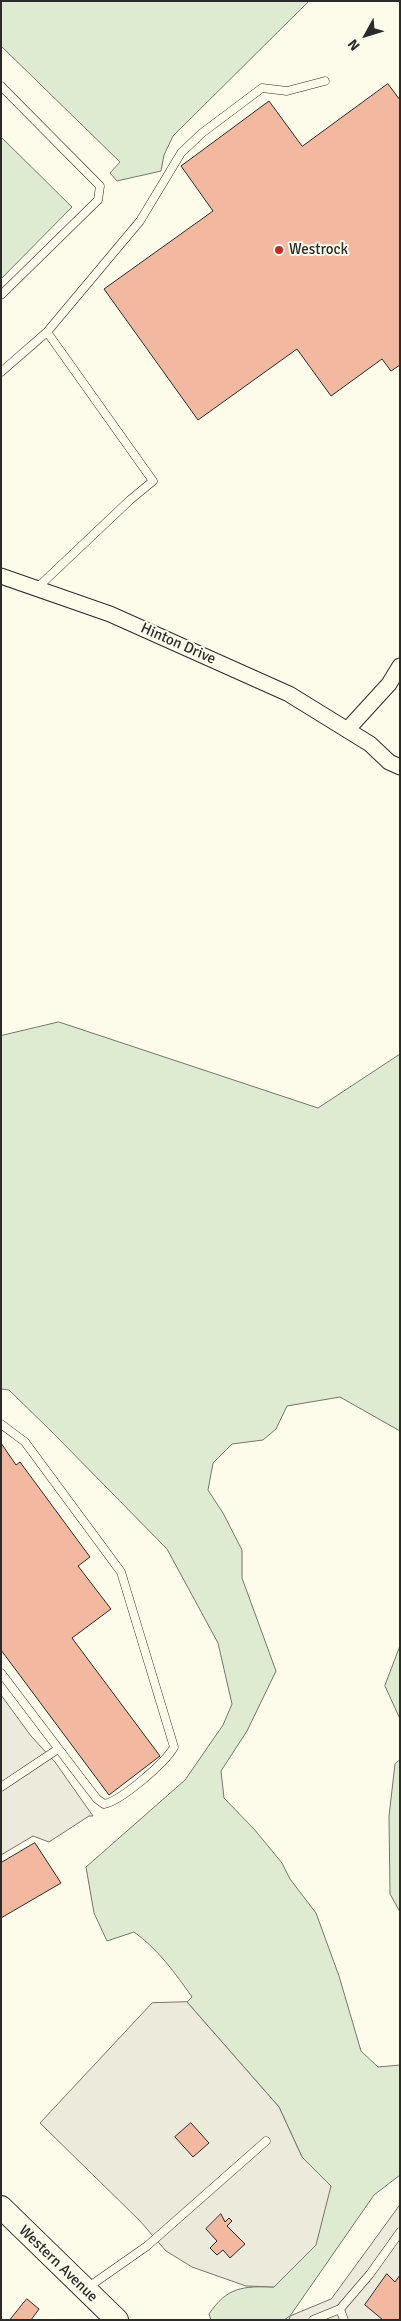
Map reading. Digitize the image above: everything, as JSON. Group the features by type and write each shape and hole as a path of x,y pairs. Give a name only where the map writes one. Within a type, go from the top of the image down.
{"main road":[{"name":"Western Avenue","path":"1,2207 84,2290 117,2320"}],"street":[{"name":"Hinton Drive","path":"1,576 110,614 289,694 370,744 389,762 400,767"},
{"path":"347,730 389,684 400,666"}],"lane":[{"path":"1,372 47,332 140,221 176,160 202,133 262,88 287,91 325,81"},
{"path":"1,86 100,186 98,200 1,295"},
{"path":"37,588 130,500 153,481 47,332"},
{"path":"1,1424 25,1442 121,1572 174,1747 169,1755 125,1792 112,1802 104,1804 97,1799 1,1673"},
{"path":"1,1787 58,1749"},
{"path":"84,2290 147,2246 266,2141"},
{"path":"313,2320 340,2310 370,2274 400,2232"},
{"path":"340,2310 344,2320"}],"green space":[{"path":"1,1 309,1 173,136 164,155 161,171 117,181 110,173 120,162 1,46"},
{"path":"1,137 72,207 1,279"},
{"path":"59,1022 318,1108 400,1054 400,1431 340,1397 287,1406 276,1429 263,1440 232,1444 213,1463 208,1490 223,1513 242,1550 242,1578 276,1671 247,1731 221,1771 224,1798 254,1829 282,1863 290,1879 316,1913 339,1976 361,2051 378,2067 400,2065 400,2175 374,2195 290,2316 284,2320 211,2320 209,2314 222,2298 229,2293 245,2288 274,2287 331,2186 302,2157 279,2107 187,2002 192,1997 173,1970 134,1932 107,1941 94,1913 86,1867 185,1780 223,1725 232,1704 218,1643 167,1549 9,1390 1,1389 1,1036"},
{"path":"400,1646 400,1719 385,1686"},
{"path":"400,1760 400,1912 390,1894 389,1816 395,1764"}],"shaded area":[{"path":"1,1695 31,1736 55,1762 93,1816 89,1816 49,1842 33,1836 1,1855"},
{"path":"187,2002 279,2107 302,2157 331,2186 316,2245 274,2287 246,2286 192,2267 166,2251 140,2221 40,2123 152,2003"},
{"path":"400,2205 400,2320 289,2320 290,2316 331,2299"}],"building":[{"name":"Westrock","path":"388,84 400,100 400,365 391,371 382,359 331,396 297,349 198,420 104,289 213,211 181,166 269,101 302,146"},
{"path":"1,1443 16,1465 20,1462 90,1557 78,1566 111,1609 72,1638 160,1756 109,1795 1,1650"},
{"path":"35,1843 61,1883 1,1918 1,1863"},
{"path":"191,2123 209,2143 193,2157 175,2137"},
{"path":"221,2214 225,2222 229,2218 232,2221 227,2226 245,2244 230,2258 223,2250 217,2255 210,2248 217,2241 206,2229"},
{"path":"387,2274 395,2282 400,2275 400,2320 383,2320 365,2305"},
{"path":"27,2299 39,2309 31,2320 10,2320"}],"place":[{"name":"Westrock","path":"279,250"}]}
